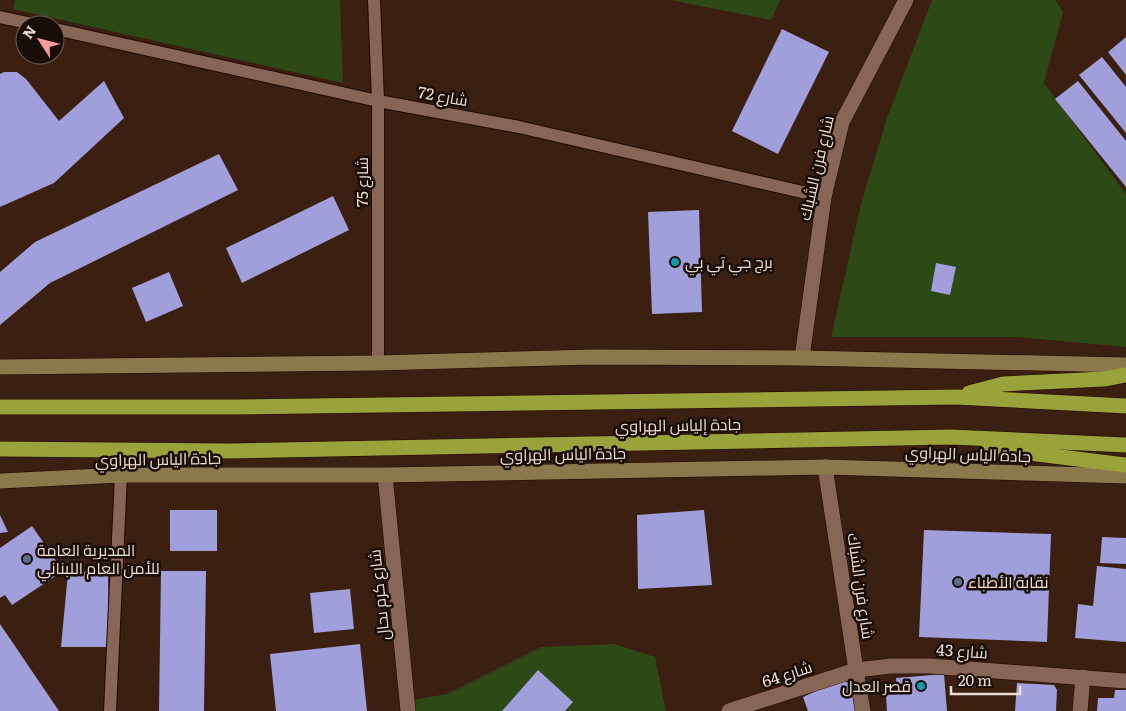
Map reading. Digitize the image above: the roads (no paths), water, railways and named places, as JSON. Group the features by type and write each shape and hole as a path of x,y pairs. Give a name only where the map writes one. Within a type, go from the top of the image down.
{"highway":[{"path":"956,397 1003,384 1104,379 1126,375"},
{"name":"جادة إلياس الهراوي","path":"0,406 237,407 956,397 1126,406"},
{"path":"951,437 983,447 1126,465"},
{"name":"جادة إلياس الهراوي","path":"231,450 951,437 1126,445"},
{"name":"جادة الياس الهراوي","path":"0,449 231,450"}],"street":[{"name":"شارع فرن الشباك","path":"802,358 824,197 842,122 906,0"},
{"path":"0,367 378,363 592,357 802,358 1126,365"},
{"name":"شارع فرن الشباك","path":"825,467 864,711"},
{"name":"جادة الياس الهراوي","path":"0,481 121,475 385,475 825,467 1126,476"},
{"name":"شارع كرم ىحال","path":"385,475 408,711"},
{"name":"شارع 43","path":"856,670 891,666 930,666 1126,681"},
{"name":"شارع 64","path":"729,711 856,670"},
{"path":"1080,711 1082,677"}],"lane":[{"name":"شارع 75","path":"374,0 378,101 378,363"},
{"path":"0,17 15,20"},
{"name":"شارع 72","path":"65,31 378,101 519,127 824,197"},
{"path":"110,711 121,475"}],"place":[{"name":"برج جي تي بي","path":"675,262"},
{"name":"المديرية العامة للأمن العام اللبناني","path":"27,559"},
{"name":"نقابة الأطباء","path":"958,582"},
{"name":"قصر العدل","path":"921,686"}]}
